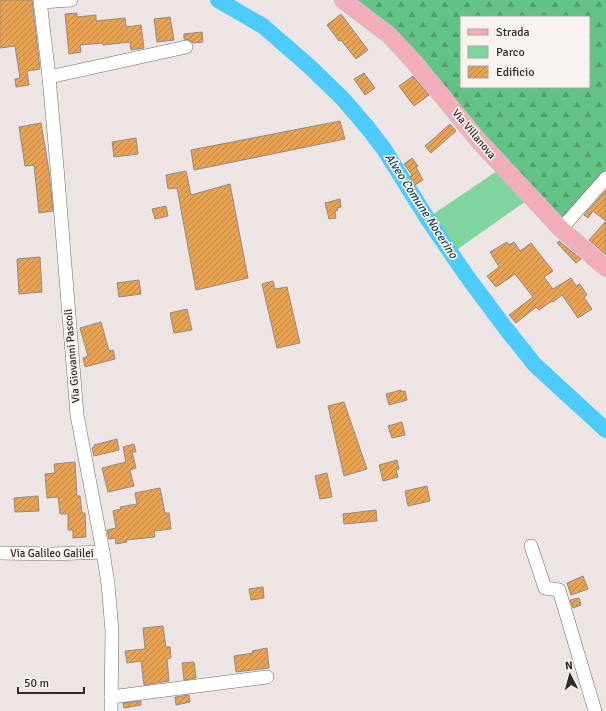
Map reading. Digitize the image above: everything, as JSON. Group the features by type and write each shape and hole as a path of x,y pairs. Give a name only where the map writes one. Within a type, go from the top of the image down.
{"main road":[{"name":"Via Villanova","path":"343,0 389,35 415,63 478,140 561,229 606,268"}],"street":[{"path":"40,1 71,0"},
{"name":"Via Giovanni Pascoli","path":"40,1 49,77 77,415 108,584 112,632 111,711"},
{"path":"49,77 186,47"},
{"path":"561,229 606,178"},
{"path":"531,546 545,588 559,590 595,711"},
{"name":"Via Galileo Galilei","path":"0,553 53,554 103,552"},
{"path":"111,697 267,678"}],"green space":[{"path":"352,0 606,0 606,170 561,221"},
{"path":"497,171 526,201 455,251 432,215"}],"building":[{"path":"0,0 32,0 40,69 27,71 29,85 16,87 15,79 20,78 15,46 0,48"},
{"path":"77,13 77,17 96,15 96,21 125,18 126,27 141,25 144,48 131,50 130,42 103,45 103,43 80,45 81,52 69,54 65,14"},
{"path":"341,14 368,50 356,59 341,40 339,41 327,25"},
{"path":"170,17 174,40 157,42 154,19"},
{"path":"202,32 203,42 193,43 184,39 184,34"},
{"path":"364,73 375,88 365,95 354,79"},
{"path":"413,76 429,95 414,106 399,86"},
{"path":"340,121 345,139 194,170 191,150"},
{"path":"41,123 49,171 53,211 39,213 34,165 25,166 19,127"},
{"path":"450,124 456,131 431,153 425,146"},
{"path":"136,138 138,154 114,157 112,142"},
{"path":"412,158 418,166 416,167 423,180 415,185 410,177 412,175 404,164"},
{"path":"186,171 191,195 230,184 248,278 196,290 177,188 168,189 166,175"},
{"path":"606,190 606,221 593,211 588,218 584,215"},
{"path":"340,199 341,207 337,208 338,210 335,211 336,218 329,219 325,203"},
{"path":"166,206 168,216 155,219 152,209"},
{"path":"606,221 606,255 589,240"},
{"path":"559,241 581,259 576,263 557,243"},
{"path":"507,242 509,245 514,242 520,251 531,243 553,271 544,277 553,289 571,278 576,286 580,284 587,295 584,297 592,309 578,318 562,295 539,310 536,307 516,323 509,315 533,297 515,274 496,287 487,276 499,267 490,252"},
{"path":"40,257 42,292 19,294 17,259"},
{"path":"139,280 141,294 119,297 117,283"},
{"path":"273,281 275,289 287,287 300,343 277,348 262,284"},
{"path":"187,309 192,330 174,333 170,313"},
{"path":"101,322 109,351 113,350 115,359 85,367 83,358 88,356 80,328"},
{"path":"401,390 402,392 405,391 407,400 389,405 386,394"},
{"path":"344,402 367,469 344,476 328,406"},
{"path":"402,422 405,435 392,438 388,426"},
{"path":"117,439 119,450 94,456 92,448 95,447 94,445"},
{"path":"134,444 136,452 132,452 136,468 130,470 134,486 108,492 102,468 126,462 123,447"},
{"path":"397,460 399,469 396,470 398,477 383,481 379,465"},
{"path":"75,462 77,496 80,496 82,513 85,513 86,537 73,538 73,530 68,530 68,514 60,514 58,497 47,498 45,474 55,473 54,464"},
{"path":"327,473 332,497 320,499 315,476"},
{"path":"427,486 430,501 408,506 405,491"},
{"path":"160,488 165,513 169,513 171,529 154,531 155,537 126,540 127,542 116,544 115,538 109,539 107,530 116,528 113,511 121,509 120,507 137,504 135,493"},
{"path":"38,496 39,511 15,512 14,498"},
{"path":"376,510 377,521 344,524 343,514"},
{"path":"583,576 588,589 571,595 567,583"},
{"path":"263,587 264,598 251,600 249,589"},
{"path":"579,598 581,605 573,608 570,600"},
{"path":"163,626 166,647 170,647 171,658 167,659 169,681 144,685 141,661 127,663 125,651 145,649 143,628"},
{"path":"267,648 269,668 236,672 234,656 253,653 252,651"},
{"path":"194,662 196,678 184,680 182,663"},
{"path":"189,695 190,702 176,705 175,697"},
{"path":"141,701 141,705 124,708 123,703"}],"waterway":[{"name":"Alveo Comune Nocerino","path":"218,0 263,26 309,66 343,99 384,149 427,218 466,275 507,330 535,365 606,430"}]}
